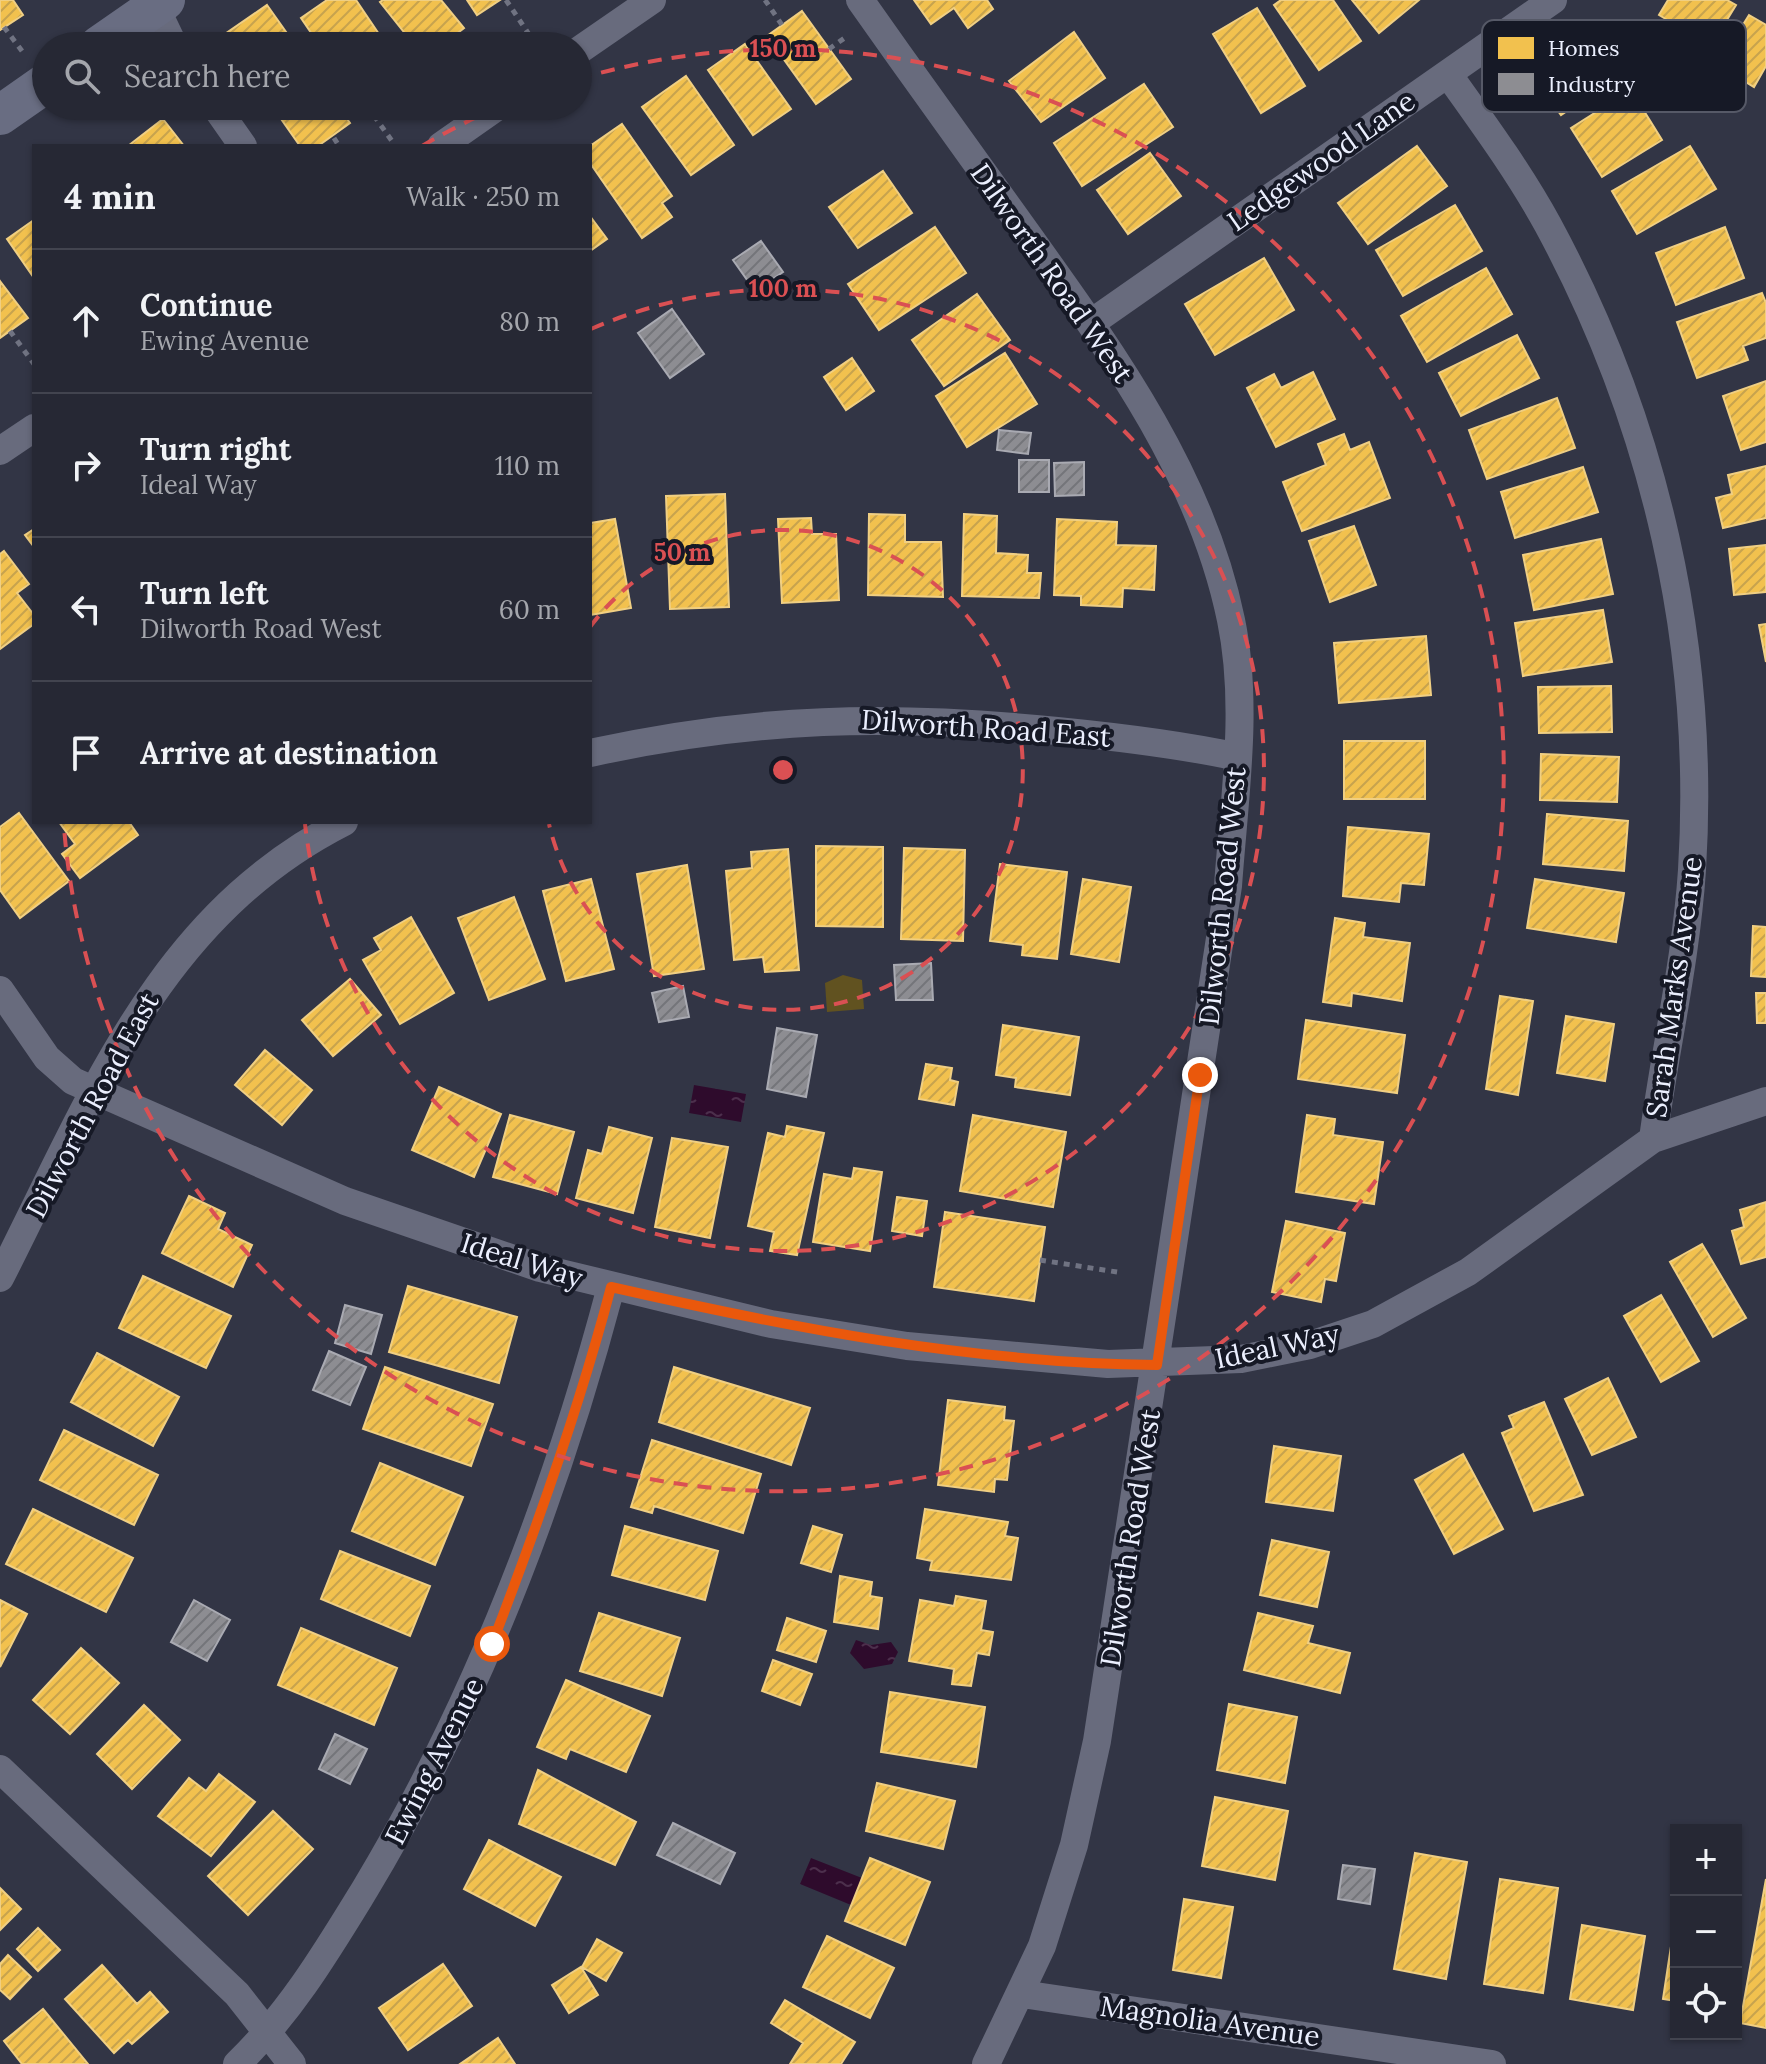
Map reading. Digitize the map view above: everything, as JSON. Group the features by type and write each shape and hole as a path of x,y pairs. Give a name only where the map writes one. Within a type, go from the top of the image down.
{"main road":[{"path":"117,32 157,2"},
{"path":"0,115 32,93"}],"street":[{"path":"592,41 652,0"},
{"name":"Dilworth Road West","path":"860,0 1091,323 1168,450 1186,484 1215,557 1232,621 1238,757 1228,886 1157,1365 1089,1782 1074,1845 1042,1946 1022,1994 986,2064"},
{"name":"Ledgewood Lane","path":"1525,20 1553,0"},
{"path":"157,2 169,32"},
{"name":"Ledgewood Lane","path":"1091,323 1482,50"},
{"name":"Sarah Marks Avenue","path":"1448,74 1547,223 1592,312 1630,410 1672,562 1692,713 1694,818 1680,982 1653,1139"},
{"path":"225,120 242,144"},
{"path":"444,144 478,120"},
{"path":"0,451 32,429"},
{"name":"Dilworth Road East","path":"592,753 702,731 865,718 951,721 1164,742 1238,757"},
{"name":"Dilworth Road East","path":"0,1278 139,1010 180,953 261,875 315,837 340,824"},
{"name":"Ideal Way","path":"0,990 47,1058 73,1081 410,1225 611,1287 771,1324 907,1346 1108,1364 1157,1365 1241,1359 1310,1345 1373,1324 1468,1272 1653,1139 1766,1101"},
{"name":"Ewing Avenue","path":"237,2064 269,2031 330,1947 394,1841 478,1673 544,1510 586,1380 611,1287"},
{"path":"0,1769 237,1994 292,2064"},
{"name":"Magnolia Avenue","path":"1022,1994 1492,2064"}],"path":[{"path":"506,0 527,32"},
{"path":"765,0 782,25"},
{"path":"4,27 20,48"},
{"path":"829,49 846,37"},
{"path":"377,120 392,141"},
{"path":"334,138 338,144"},
{"path":"10,331 32,361"},
{"path":"1040,1260 1123,1273"}],"shaded area":[{"path":"843,975 862,980 864,1009 827,1012 825,983"}],"water":[{"path":"694,1085 746,1094 741,1122 689,1113"},
{"path":"856,1640 871,1645 891,1642 898,1652 892,1664 864,1669 850,1653"},
{"path":"811,1858 862,1878 851,1905 800,1884"}],"building: Homes":[{"path":"0,0 13,0 23,15 0,30"},
{"path":"327,0 356,0 378,32 310,32 301,18"},
{"path":"441,0 464,28 459,32 404,32 380,2"},
{"path":"467,0 500,0 477,15"},
{"path":"914,0 987,0 993,9 968,28 954,8 931,24"},
{"path":"1281,0 1333,0 1361,41 1319,70 1274,5"},
{"path":"1352,0 1419,0 1379,33"},
{"path":"1668,0 1727,0 1736,5 1727,20 1667,20 1659,15"},
{"path":"267,5 286,32 228,32"},
{"path":"1257,8 1305,86 1261,113 1213,34"},
{"path":"802,11 851,79 816,104 767,36"},
{"path":"1749,15 1766,25 1766,66 1754,87 1746,82 1746,20"},
{"path":"1074,32 1105,78 1041,122 1009,81"},
{"path":"745,44 791,109 753,135 708,70"},
{"path":"686,76 734,145 691,175 642,107"},
{"path":"1144,84 1173,127 1082,186 1054,143"},
{"path":"1596,112 1645,112 1662,140 1602,177 1571,128"},
{"path":"164,120 182,144 131,144"},
{"path":"282,120 348,120 350,123 321,144 299,144"},
{"path":"622,124 672,196 662,203 672,217 642,238 592,166 592,145"},
{"path":"1417,146 1447,186 1368,244 1338,203"},
{"path":"1690,146 1716,189 1637,234 1612,191"},
{"path":"1150,153 1181,196 1128,234 1097,190"},
{"path":"883,171 912,213 858,248 829,207"},
{"path":"1455,205 1482,251 1403,296 1376,250"},
{"path":"592,219 607,239 592,250"},
{"path":"32,221 32,275 7,239"},
{"path":"935,227 966,273 879,330 848,284"},
{"path":"1725,227 1744,278 1676,305 1656,253"},
{"path":"1264,258 1294,310 1215,355 1185,304"},
{"path":"1486,268 1512,314 1427,362 1401,316"},
{"path":"0,281 28,318 0,338"},
{"path":"1762,293 1766,303 1766,338 1743,346 1748,360 1697,378 1677,322"},
{"path":"977,294 1010,340 944,386 912,340"},
{"path":"1517,335 1539,378 1461,416 1439,373"},
{"path":"1005,353 1037,404 967,447 936,396"},
{"path":"852,358 874,391 846,410 824,377"},
{"path":"1313,372 1335,419 1276,447 1247,388 1274,374 1281,388"},
{"path":"1766,381 1766,442 1741,450 1723,396"},
{"path":"1557,398 1575,448 1487,479 1469,430"},
{"path":"1344,434 1350,450 1369,442 1390,498 1302,531 1283,482 1326,465 1318,444"},
{"path":"1766,466 1766,518 1723,528 1716,498 1732,494 1728,475"},
{"path":"1583,467 1598,512 1515,538 1501,492"},
{"path":"725,494 729,607 670,609 666,496"},
{"path":"869,514 905,515 905,542 941,542 943,597 868,595"},
{"path":"964,514 997,516 996,553 1028,555 1027,573 1041,573 1039,598 962,596"},
{"path":"811,518 812,534 836,534 839,600 782,603 778,519"},
{"path":"615,519 631,608 592,615 592,523"},
{"path":"1057,519 1117,522 1116,545 1156,546 1154,590 1123,588 1122,607 1081,605 1081,596 1054,595"},
{"path":"1354,526 1376,585 1330,602 1309,541"},
{"path":"32,530 32,544 25,535"},
{"path":"1601,539 1613,594 1534,610 1523,555"},
{"path":"1766,545 1766,592 1734,595 1729,549"},
{"path":"4,551 29,584 17,593 32,612 32,625 0,649 0,554"},
{"path":"1603,610 1612,662 1523,676 1515,623"},
{"path":"1766,624 1766,662 1759,625"},
{"path":"1426,636 1431,695 1339,703 1334,643"},
{"path":"1611,686 1612,732 1539,733 1538,687"},
{"path":"1344,741 1425,741 1425,799 1344,799"},
{"path":"1541,754 1619,757 1617,802 1540,800"},
{"path":"19,813 69,881 20,918 0,890 0,827"},
{"path":"1547,814 1628,821 1624,871 1543,864"},
{"path":"60,824 130,824 138,835 80,878 62,854 75,844"},
{"path":"1348,827 1429,834 1424,885 1401,883 1399,902 1343,896"},
{"path":"816,846 883,847 883,927 816,926"},
{"path":"904,848 965,850 963,941 901,939"},
{"path":"788,849 799,970 765,972 763,957 734,960 726,871 752,868 751,852"},
{"path":"1000,864 1067,872 1057,959 1022,955 1023,945 990,941"},
{"path":"687,865 704,969 654,976 637,874"},
{"path":"591,879 614,969 566,981 543,891"},
{"path":"1083,879 1131,887 1119,962 1071,954"},
{"path":"1535,879 1624,893 1616,942 1527,928"},
{"path":"514,897 545,979 489,1000 458,918"},
{"path":"411,917 454,993 400,1024 363,960 381,950 374,938"},
{"path":"1335,918 1365,923 1363,937 1410,943 1402,1001 1352,993 1351,1006 1323,1002"},
{"path":"1753,926 1766,927 1766,977 1751,976"},
{"path":"350,979 381,1015 333,1056 302,1020"},
{"path":"1756,993 1766,993 1766,1023 1757,1023"},
{"path":"1500,996 1533,1001 1518,1095 1486,1089"},
{"path":"1566,1016 1614,1024 1605,1081 1557,1073"},
{"path":"1306,1020 1405,1035 1397,1093 1298,1079"},
{"path":"1003,1025 1079,1037 1070,1095 1015,1087 1016,1078 996,1075"},
{"path":"265,1050 312,1090 282,1125 235,1085"},
{"path":"926,1064 952,1068 950,1080 958,1082 954,1105 919,1099"},
{"path":"439,1087 501,1114 474,1177 412,1150"},
{"path":"510,1115 574,1132 557,1194 493,1177"},
{"path":"973,1115 1066,1132 1053,1207 960,1191"},
{"path":"1307,1115 1335,1119 1333,1135 1383,1142 1374,1204 1296,1192"},
{"path":"787,1126 824,1133 797,1255 770,1251 774,1232 748,1226 768,1133 785,1137"},
{"path":"609,1127 652,1138 633,1213 576,1198 588,1150 602,1154"},
{"path":"672,1138 728,1147 710,1238 655,1227"},
{"path":"854,1168 882,1172 870,1251 813,1242 824,1174 852,1179"},
{"path":"189,1196 225,1213 218,1229 252,1245 233,1287 162,1253"},
{"path":"897,1197 927,1201 922,1236 892,1231"},
{"path":"1766,1202 1766,1257 1741,1264 1732,1231 1744,1227 1740,1210"},
{"path":"945,1212 1045,1227 1034,1301 934,1287"},
{"path":"1286,1221 1345,1233 1336,1281 1325,1279 1321,1302 1272,1292"},
{"path":"1702,1244 1746,1318 1713,1337 1670,1262"},
{"path":"143,1276 231,1316 206,1368 119,1328"},
{"path":"408,1286 517,1317 499,1383 389,1352"},
{"path":"1661,1295 1699,1361 1661,1382 1624,1316"},
{"path":"97,1353 179,1397 153,1446 71,1402"},
{"path":"385,1367 493,1404 471,1466 363,1429"},
{"path":"674,1367 810,1408 791,1465 659,1422"},
{"path":"1608,1378 1636,1437 1592,1455 1565,1399"},
{"path":"948,1400 1005,1407 1004,1420 1014,1421 1007,1480 995,1479 994,1492 938,1485"},
{"path":"1544,1402 1583,1495 1534,1511 1502,1433 1514,1428 1509,1416"},
{"path":"64,1430 158,1475 134,1525 40,1480"},
{"path":"652,1440 761,1474 743,1533 654,1506 652,1513 631,1507"},
{"path":"1274,1446 1341,1456 1333,1511 1266,1502"},
{"path":"1463,1454 1503,1529 1454,1554 1415,1480"},
{"path":"380,1463 463,1497 435,1565 352,1531"},
{"path":"33,1509 133,1558 106,1612 6,1564"},
{"path":"925,1509 1008,1522 1005,1536 1018,1538 1011,1580 930,1570 932,1561 917,1558"},
{"path":"625,1526 718,1551 705,1600 612,1575"},
{"path":"813,1526 842,1535 831,1572 801,1563"},
{"path":"1272,1540 1329,1552 1317,1607 1260,1595"},
{"path":"340,1551 430,1586 410,1636 321,1599"},
{"path":"840,1576 872,1582 870,1596 882,1598 878,1629 834,1622"},
{"path":"956,1596 986,1601 981,1630 993,1632 989,1655 977,1653 971,1686 952,1684 954,1669 909,1661 920,1600 954,1606"},
{"path":"0,1600 27,1614 0,1667"},
{"path":"599,1613 680,1638 662,1696 580,1671"},
{"path":"1258,1613 1313,1626 1308,1643 1350,1653 1340,1693 1244,1670"},
{"path":"787,1618 826,1631 816,1662 777,1650"},
{"path":"301,1628 397,1668 374,1725 278,1685"},
{"path":"81,1648 119,1683 70,1734 33,1700"},
{"path":"773,1660 812,1674 800,1705 762,1691"},
{"path":"566,1680 650,1716 626,1772 570,1749 566,1759 537,1747"},
{"path":"890,1692 985,1707 976,1767 881,1752"},
{"path":"1229,1704 1297,1717 1285,1783 1217,1770"},
{"path":"144,1705 180,1740 132,1789 97,1754"},
{"path":"538,1770 636,1822 615,1865 519,1824"},
{"path":"219,1774 255,1802 211,1856 158,1816 189,1778 206,1791"},
{"path":"877,1783 955,1801 943,1849 866,1831"},
{"path":"1215,1797 1288,1811 1275,1880 1202,1866"},
{"path":"273,1811 313,1849 248,1915 208,1876"},
{"path":"489,1840 561,1877 535,1926 464,1889"},
{"path":"1415,1853 1467,1862 1446,1979 1394,1969"},
{"path":"870,1858 930,1882 905,1945 845,1921"},
{"path":"1500,1879 1558,1888 1543,1993 1484,1984"},
{"path":"1766,1879 1766,2028 1742,2023"},
{"path":"0,1888 21,1909 0,1930"},
{"path":"1184,1899 1233,1907 1221,1978 1173,1970"},
{"path":"1582,1925 1645,1936 1633,2010 1570,1999"},
{"path":"38,1928 60,1950 38,1971 17,1949"},
{"path":"827,1936 894,1968 870,2018 803,1987"},
{"path":"597,1939 622,1953 606,1981 582,1967"},
{"path":"1670,1953 1670,2000 1663,1999"},
{"path":"8,1955 31,1977 10,1999 0,1990 0,1964"},
{"path":"443,1964 472,2006 408,2050 379,2008"},
{"path":"102,1965 137,2004 150,1992 168,2012 132,2044 128,2040 114,2053 65,1999"},
{"path":"581,1967 598,1995 569,2013 552,1985"},
{"path":"785,2000 855,2042 841,2064 790,2064 803,2043 771,2023"},
{"path":"43,2009 88,2064 22,2064 4,2041"},
{"path":"498,2038 515,2064 460,2064"}],"building: Industry":[{"path":"761,241 783,272 755,291 733,260"},
{"path":"672,309 704,354 670,378 638,333"},
{"path":"999,430 1031,433 1028,454 997,450"},
{"path":"1019,460 1049,460 1049,492 1019,492"},
{"path":"1084,462 1084,495 1055,496 1054,463"},
{"path":"931,963 933,1000 896,1000 894,965"},
{"path":"683,986 689,1017 659,1022 652,993"},
{"path":"777,1028 817,1035 806,1097 767,1089"},
{"path":"345,1305 382,1315 371,1354 335,1343"},
{"path":"329,1351 366,1367 350,1405 313,1390"},
{"path":"194,1600 230,1620 207,1661 171,1642"},
{"path":"335,1734 367,1749 350,1784 319,1769"},
{"path":"673,1823 735,1853 720,1884 657,1855"},
{"path":"1343,1865 1375,1869 1370,1904 1338,1899"}],"route":[{"path":"492,1644 544,1510 586,1380 611,1287 771,1324 907,1346 1108,1364 1157,1365 1200,1075"}]}
